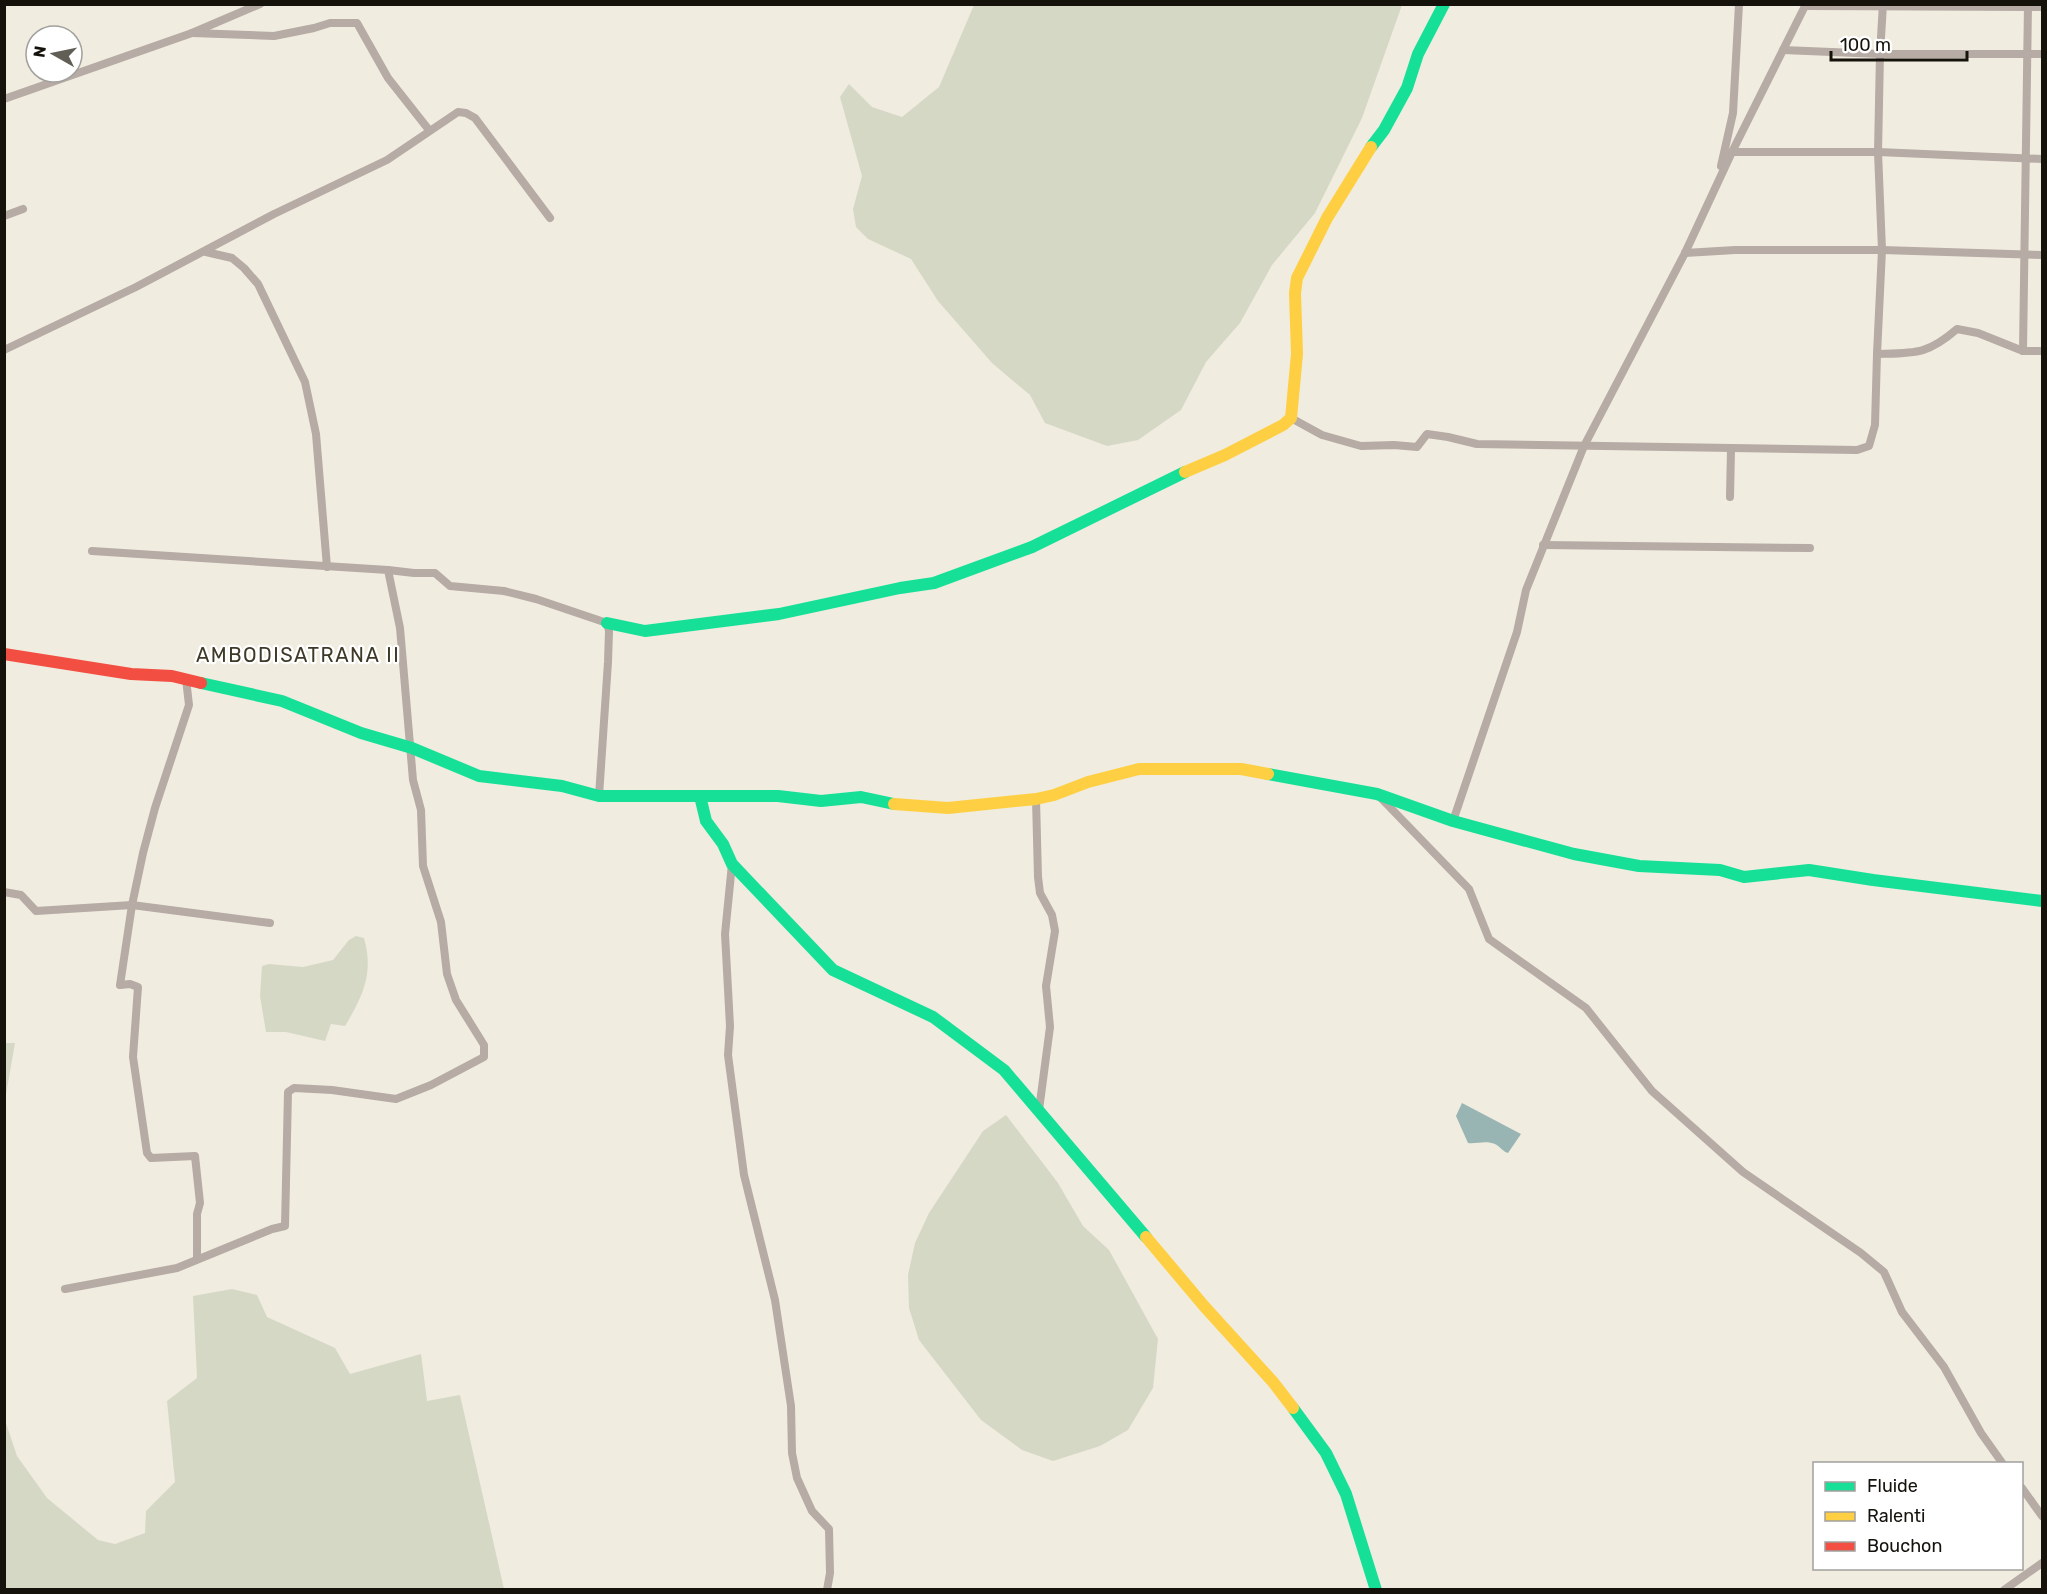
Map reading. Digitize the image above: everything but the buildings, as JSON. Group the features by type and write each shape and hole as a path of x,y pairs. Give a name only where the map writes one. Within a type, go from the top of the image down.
{"street":[{"path":"4,99 192,33 260,4"},
{"path":"92,551 138,552 435,573 450,586 504,591 536,599 607,623 645,631 779,614 934,583 1032,547 1225,455 1291,418 1297,354 1294,293 1297,278 1327,218 1407,88 1418,54 1444,4"},
{"path":"1718,181 1733,113 1739,4"},
{"path":"1453,821 1517,632 1526,590 1584,446 1685,253 1732,152 1806,5 2043,7"},
{"path":"1291,418 1322,435 1361,446 1417,447 1426,434 1448,436 1477,444 1857,450 1869,446 1875,425 1882,250 1878,152 1883,5"},
{"path":"2023,351 2028,6"},
{"path":"192,33 274,36 330,23 357,23 388,78 429,130"},
{"path":"1783,50 1880,54 2043,54"},
{"path":"4,350 206,252 274,214 387,160 458,112 466,112 475,118 550,218"},
{"path":"1732,152 1878,152 2043,159"},
{"path":"4,216 23,209"},
{"path":"1685,253 1735,250 1882,250 2043,255"},
{"path":"206,252 232,258 258,284 305,382 316,434 327,567"},
{"path":"1877,354 1923,351 1941,343 1957,329 1978,333 2023,351 2043,351"},
{"path":"1730,496 1731,449"},
{"path":"1543,545 1810,548"},
{"path":"65,1289 177,1268 272,1229 285,1226 288,1092 294,1088 332,1090 396,1099 431,1085 484,1057 484,1045 456,1000 447,974 441,922 423,866 421,810 413,780 400,628 387,570"},
{"path":"599,796 608,662 607,623"},
{"path":"4,654 131,674 172,676 282,701 361,733 412,748 479,776 561,786 599,796 778,796 821,801 861,797 907,806 948,808 1036,799 1139,769 1241,769 1377,794 1453,821 1574,854 1639,866 1719,870 1744,877 1809,870 2043,901"},
{"path":"186,679 189,705 155,808 132,905 120,986 130,984 138,987 133,1058 147,1153 152,1158 195,1156 200,1203 197,1214 197,1259"},
{"path":"1377,794 1470,889 1488,939 1586,1008 1652,1091 1743,1172 1861,1252 1884,1272 1902,1312 1944,1367 1981,1433 2002,1462"},
{"path":"700,796 706,821 723,844 732,864 833,970 933,1017 1005,1070 1011,1080 1204,1305 1274,1382 1326,1453 1346,1494 1377,1590"},
{"path":"1036,799 1040,893 1052,915 1055,931 1046,986 1050,1027 1039,1110"},
{"path":"732,864 725,934 730,1026 728,1055 744,1175 775,1300 792,1406 792,1453 797,1478 812,1511 829,1529 830,1573 827,1590"},
{"path":"4,892 21,895 36,911 132,905 270,923"},
{"path":"2023,1489 2043,1516"},
{"path":"2004,1590 2043,1563"}],"green space":[{"path":"974,5 1402,5 1362,118 1315,213 1272,265 1240,323 1206,362 1181,410 1138,440 1107,446 1045,423 1030,395 992,363 938,301 911,259 868,239 856,227 853,209 862,176 840,97 849,84 872,107 902,117 939,87"},
{"path":"356,936 364,938 368,962 367,973 362,994 345,1026 331,1024 325,1041 286,1032 266,1032 260,996 262,966 269,964 303,967 333,960 349,940"},
{"path":"4,1043 15,1043 5,1100"},
{"path":"1006,1115 1058,1183 1083,1226 1109,1250 1158,1339 1153,1388 1128,1430 1100,1446 1053,1461 1022,1450 981,1420 919,1340 909,1308 908,1275 915,1243 929,1213 983,1131"},
{"path":"232,1289 257,1295 267,1317 335,1348 350,1374 421,1354 427,1401 460,1395 504,1589 5,1589 5,1420 17,1456 47,1498 98,1540 115,1544 145,1533 146,1511 175,1482 167,1401 197,1378 193,1296"}],"water":[{"path":"1462,1103 1521,1134 1508,1153 1492,1143 1468,1143 1456,1116"}],"traffic: fast":[{"path":"1371,147 1384,130 1407,88 1418,54 1444,4"},
{"path":"607,623 645,631 779,614 934,583 1032,547 1185,472"},
{"path":"201,683 282,701 361,733 412,748 479,776 562,786 599,796 778,796 821,801 861,797 894,804"},
{"path":"1268,774 1377,794 1453,821 1574,854 1639,866 1720,870 1744,877 1809,870 2042,901"},
{"path":"700,796 706,821 723,844 732,864 833,970 933,1017 1004,1070 1146,1237"},
{"path":"1293,1408 1326,1453 1346,1494 1376,1590"}],"traffic: slow":[{"path":"1185,472 1225,455 1283,425 1291,418 1297,354 1295,293 1297,278 1327,218 1371,147"},
{"path":"894,804 948,808 1036,799 1139,769 1241,769 1268,774"},
{"path":"1146,1237 1293,1408"}],"traffic: jam":[{"path":"4,654 131,674 172,676 201,683"}],"district":[{"name":"AMBODISATRANA II","path":"298,655"}]}
